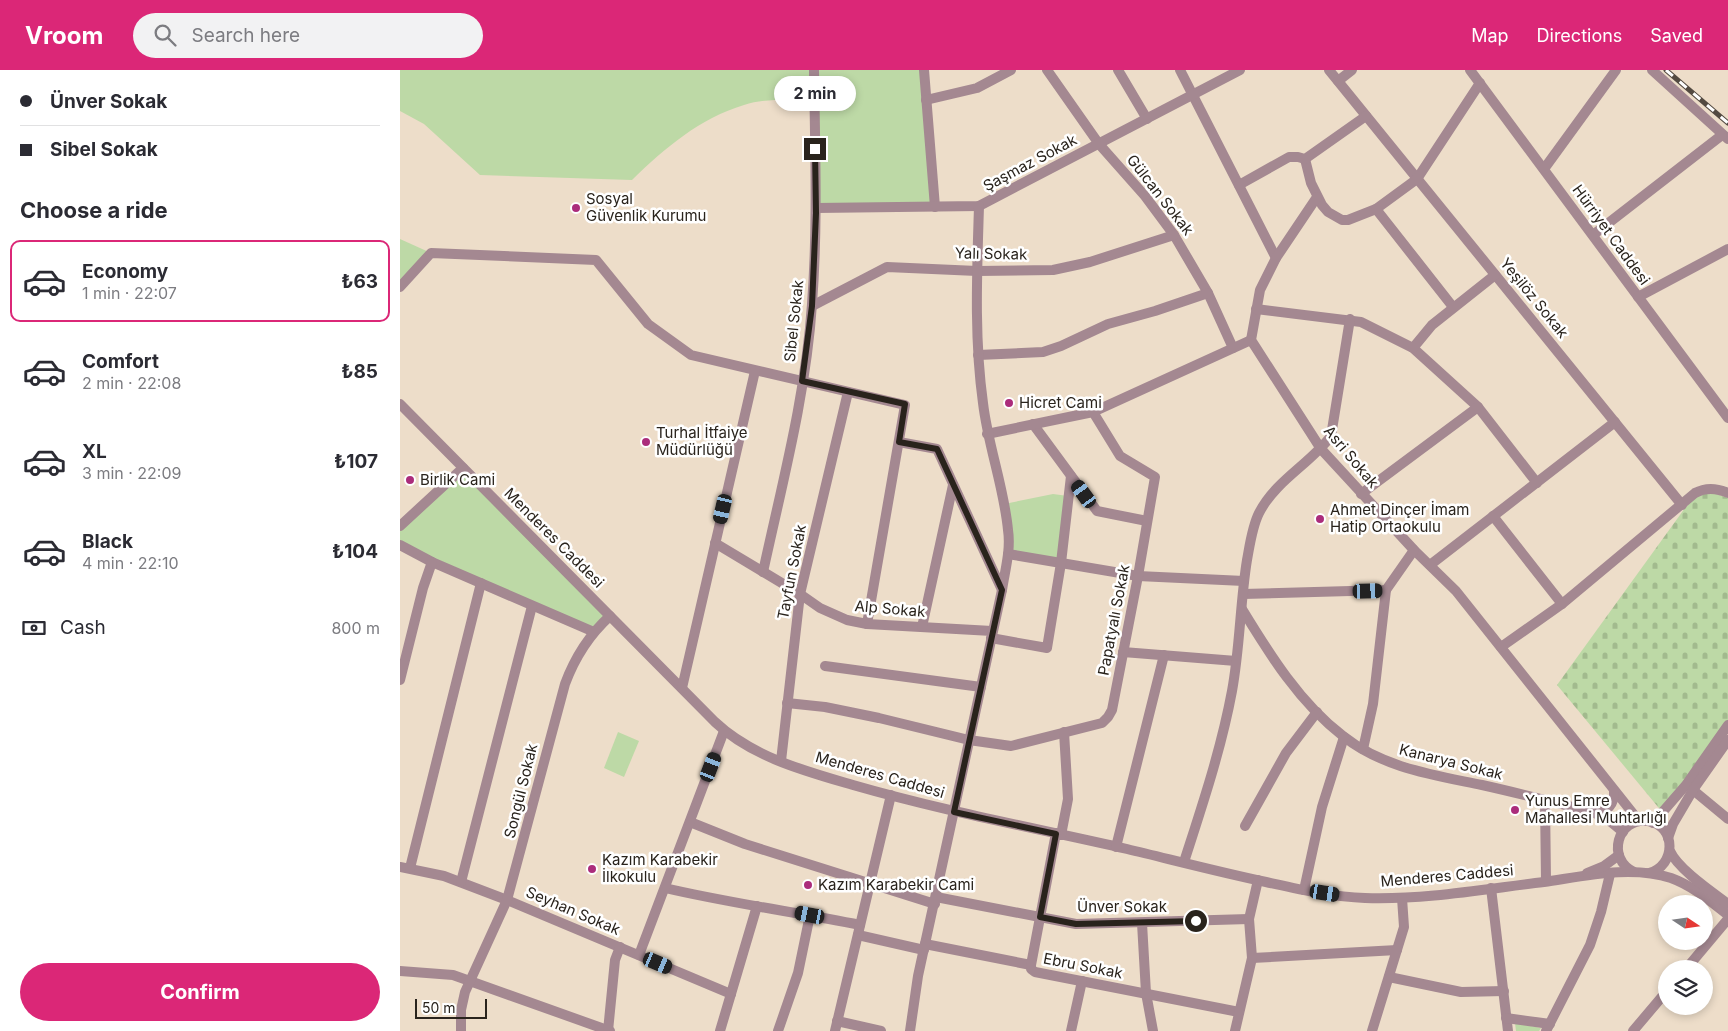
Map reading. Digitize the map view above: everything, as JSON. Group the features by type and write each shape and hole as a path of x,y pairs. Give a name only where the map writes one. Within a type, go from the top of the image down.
{"street":[{"name":"Sibel Sokak","path":"763,572 802,381 812,306 816,208 814,70"},
{"path":"924,70 935,207"},
{"path":"926,100 977,88 1011,70"},
{"name":"Gülcan Sokak","path":"1047,70 1099,144 1145,196 1174,235 1208,293 1233,348"},
{"path":"1118,70 1147,119"},
{"path":"1180,70 1276,258"},
{"name":"Şaşmaz Sokak","path":"816,208 979,206 1240,70"},
{"name":"Yeşilöz Sokak","path":"1329,70 1682,505"},
{"path":"1338,81 1352,70"},
{"name":"Hürriyet Caddesi","path":"1470,70 1728,418"},
{"path":"1544,169 1616,70"},
{"path":"1593,235 1725,137 1652,70"},
{"path":"1305,159 1307,174 1317,197 1328,212 1342,220 1376,210 1417,178 1480,82"},
{"path":"1305,159 1366,116"},
{"path":"1239,185 1289,157 1305,159"},
{"path":"987,434 1093,412 1251,340 1260,290 1276,258 1317,197"},
{"path":"910,1031 925,947 1002,590 1008,554 1009,531 987,434 978,355 977,271 979,206"},
{"path":"1376,210 1453,308"},
{"name":"Yalı Sokak","path":"812,306 888,267 977,271 1053,270 1090,262 1174,235"},
{"path":"1638,297 1727,252"},
{"path":"400,287 432,254 596,260 648,324 691,354 755,371 905,404 867,624"},
{"path":"1413,348 1432,325 1495,275"},
{"path":"978,355 1043,352 1061,346 1108,324 1156,311 1208,293"},
{"path":"1256,308 1350,319 1371,326 1413,348 1478,407 1537,483"},
{"path":"1184,862 1215,762 1232,690 1244,581 1254,526 1263,505 1281,484 1321,449 1331,436 1350,319"},
{"name":"Asri Sokak","path":"1251,340 1321,449 1414,550 1456,591 1639,822"},
{"path":"682,688 755,371"},
{"name":"Tayfun Sokak","path":"781,761 800,594 848,392"},
{"name":"Menderes Caddesi","path":"400,404 724,731 763,754 781,761 890,796 954,812 1304,890 1342,896 1402,898 1577,877 1636,873 1670,878 1684,884 1699,892 1728,917"},
{"path":"1361,494 1478,407"},
{"name":"Papatyalı Sokak","path":"788,703 825,707 969,740 1011,746 1102,723 1110,714 1138,576 1155,477 1120,456 1093,412"},
{"path":"1430,566 1615,422"},
{"path":"1033,424 1097,511 1147,521"},
{"path":"899,442 937,449 1002,590"},
{"path":"400,526 463,468"},
{"path":"1061,564 1071,476"},
{"path":"922,627 953,485"},
{"path":"1501,647 1562,604 1695,493 1704,489 1714,489 1728,493"},
{"path":"1493,516 1562,604"},
{"name":"Alp Sokak","path":"715,543 820,608 848,620 867,624 992,634 1047,648 1061,564"},
{"path":"400,545 432,562 594,632"},
{"path":"1363,749 1372,704 1386,590 1414,550"},
{"path":"1008,554 1138,576 1244,581"},
{"path":"400,680 423,588 432,562"},
{"path":"405,868 481,583"},
{"path":"1243,594 1386,590"},
{"path":"461,882 532,606"},
{"name":"Kanarya Sokak","path":"1242,609 1268,652 1289,680 1317,712 1344,737 1363,749 1385,760 1410,769 1593,812 1609,820 1622,832"},
{"name":"Songül Sokak","path":"460,1031 462,1001 469,980 507,900 572,664 594,632 610,616"},
{"path":"1123,652 1236,661"},
{"path":"1116,847 1164,655"},
{"path":"825,666 981,687"},
{"path":"1245,826 1286,753 1317,712"},
{"path":"1653,823 1686,785 1728,725"},
{"path":"639,955 724,731"},
{"path":"1031,965 1040,917 1068,799 1064,732"},
{"path":"1304,890 1322,807 1344,737"},
{"path":"1668,838 1673,824 1693,790 1724,754 1728,740"},
{"path":"1693,790 1728,819"},
{"path":"1593,812 1602,812 1609,807 1614,800 1614,791"},
{"path":"881,1031 836,1026 890,796"},
{"path":"1546,800 1546,881"},
{"name":"Ünver Sokak","path":"690,822 745,844 870,884 936,901 1076,924 1249,919"},
{"path":"1636,873 1625,866 1617,846 1622,832 1630,825 1639,822 1653,823 1661,827 1668,838 1673,857 1728,904"},
{"path":"1648,874 1664,864 1670,851"},
{"name":"Menderes Caddesi","path":"1577,877 1604,866 1619,855"},
{"name":"Seyhan Sokak","path":"405,868 461,882 731,994"},
{"path":"1506,1018 1548,1028 1590,945 1601,912 1610,874"},
{"path":"1235,1031 1252,958 1249,919 1258,880"},
{"name":"Ebru Sokak","path":"665,888 725,902 810,915 925,947 1031,965 1031,970 1035,972 1240,1012"},
{"path":"1491,888 1508,1031"},
{"path":"1372,1031 1404,927 1402,898"},
{"path":"720,1031 757,906"},
{"path":"778,1031 798,973 810,915"},
{"path":"1693,960 1728,917"},
{"path":"1142,923 1146,993 1153,1031"},
{"path":"400,971 453,975 609,1031 615,960 620,947"},
{"path":"1252,958 1397,950"},
{"path":"1389,977 1461,992 1504,991"},
{"path":"1071,1031 1082,981"},
{"path":"1633,1031 1658,1001"}],"green space":[{"path":"400,70 924,70 935,207 816,208 814,99 761,101 728,111 684,135 632,180 480,175 424,124 400,111"},
{"path":"400,239 431,253 400,287"},
{"path":"463,468 610,616 594,632 400,545 400,526"},
{"path":"1711,492 1728,498 1728,725 1663,813 1557,685 1685,508 1697,496"},
{"path":"1053,494 1068,496 1061,563 1008,554 1004,504"},
{"path":"618,732 639,741 624,777 604,768"},
{"path":"1515,1023 1541,1028 1539,1031 1516,1031"}],"railway":[{"path":"1666,70 1728,123"}],"place":[{"name":"Sosyal Güvenlik Kurumu","path":"576,208"},
{"name":"Hicret Cami","path":"1009,403"},
{"name":"Turhal İtfaiye Müdürlüğü","path":"646,442"},
{"name":"Birlik Cami","path":"410,480"},
{"name":"Ahmet Dinçer İmam Hatip Ortaokulu","path":"1320,519"},
{"name":"Yunus Emre Mahallesi Muhtarlığı","path":"1515,810"},
{"name":"Kazım Karabekir İlkokulu","path":"592,869"},
{"name":"Kazım Karabekir Cami","path":"808,885"}],"route":[{"path":"815,149 816,213 812,306 802,381 905,404 899,442 937,449 1002,590 954,812 1056,834 1040,917 1076,924 1196,921"}]}
